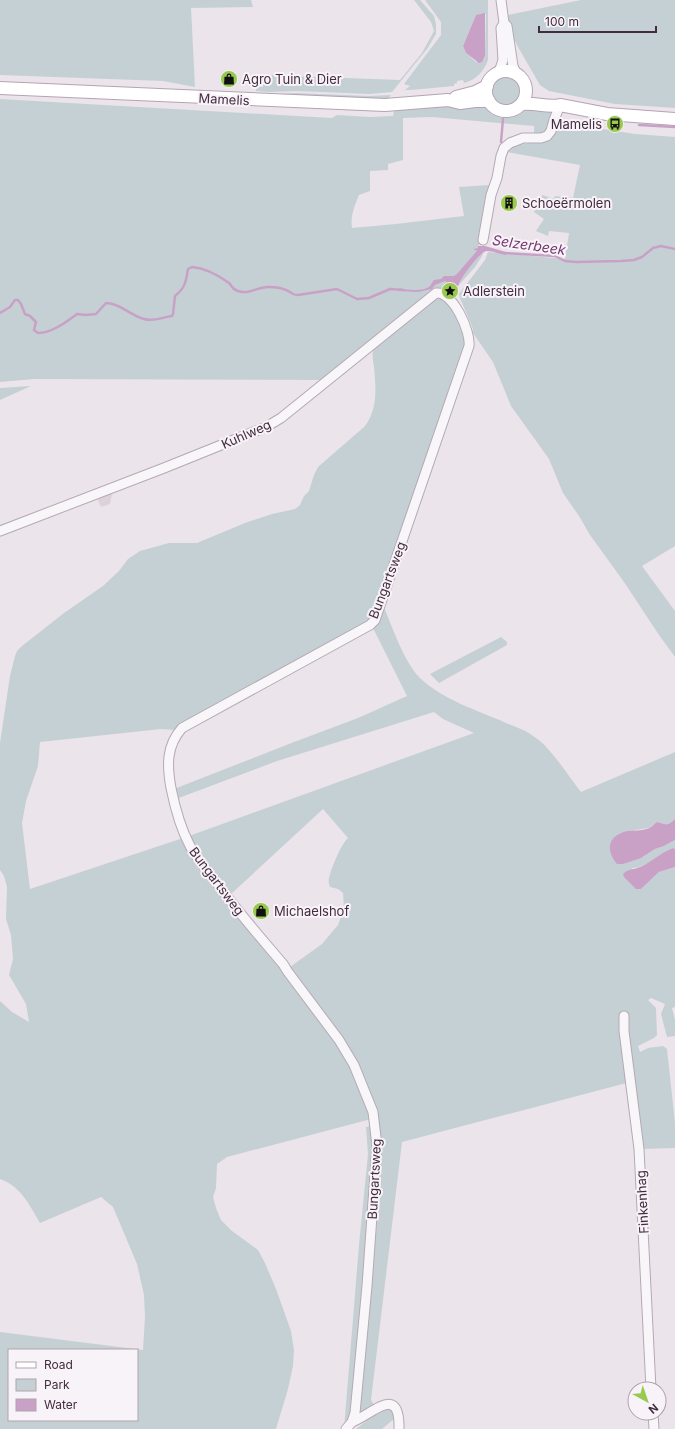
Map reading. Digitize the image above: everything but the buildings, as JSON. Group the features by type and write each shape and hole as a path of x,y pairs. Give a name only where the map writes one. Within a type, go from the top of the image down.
{"main road":[{"path":"508,71 516,73 522,78 527,89 526,97 522,104 514,110 504,111 494,107 489,102 487,94 487,86 491,78 499,72 508,71"},
{"name":"Mamelis","path":"0,88 385,105 448,100 487,86"},
{"path":"527,89 539,96 554,100 560,105"},
{"name":"Mamelis","path":"448,100 460,103 475,101 489,102"},
{"path":"522,104 536,104 552,107 560,105 607,114 675,119"}],"street":[{"path":"501,0 504,23 507,26 513,66 516,73"},
{"path":"499,72 503,60 501,28 504,23"},
{"path":"483,240 490,195 497,178 500,156 504,148 523,138 541,138 547,136 551,131 560,105"},
{"name":"Kuhlweg","path":"0,531 266,427 281,418 436,293 442,294 457,307"},
{"name":"Bungartsweg","path":"349,1425 355,1413 374,1198 377,1146 373,1112 354,1065 339,1040 283,964 214,880 189,845 177,813 169,780 168,762 169,752 173,742 182,728 370,625 375,620 469,346 470,341 467,331 457,307"},
{"name":"Finkenhag","path":"624,1016 624,1030 639,1149 651,1381"},
{"path":"349,1425 378,1407 385,1404 390,1404 395,1407 398,1413 399,1429"}],"shaded area":[{"path":"113,489 110,504 101,507 96,495"}],"green space":[{"path":"0,0 251,0 253,7 191,8 195,87 163,81 0,75"},
{"path":"414,0 420,0 434,16 436,34 427,49 392,92 369,94 256,91 256,87 263,87 263,75 400,80 422,53 434,31 431,22"},
{"path":"425,0 488,0 488,60 486,64 476,77 468,82 464,83 463,80 457,81 454,86 405,90 410,86 404,84 441,35 441,22","holes":["486,14 484,59 476,62 466,53 463,46 476,15"]},
{"path":"581,0 675,0 675,108 615,104 549,91 540,85 513,37 508,15"},
{"path":"506,77 516,81 520,91 516,101 506,105 496,101 492,91 496,81"},
{"path":"295,93 369,96 391,95 388,99 278,94"},
{"path":"0,99 332,118 337,115 370,117 393,116 394,110 479,104 489,107 501,114 510,114 530,106 552,109 548,130 543,134 534,134 534,126 432,117 403,118 403,160 388,164 388,170 370,171 370,191 359,195 352,215 352,228 464,216 459,187 489,185 478,249 484,251 475,267 458,286 429,292 326,380 34,379 0,382"},
{"path":"557,122 635,134 675,137 675,546 642,566 675,611 675,657 590,535 563,493 549,459 511,406 493,362 473,333 473,329 459,294 485,260 488,252 565,259 569,233 549,231 548,236 536,231 544,219 534,212 542,195 554,199 555,196 573,198 580,165 506,152 512,146 548,140 558,129"},
{"path":"438,297 448,303 458,316 466,341 383,605 399,643 414,671 429,686 439,692 472,709 525,731 542,742 581,792 675,752 675,819 668,824 657,822 649,828 628,831 641,858 655,849 675,840 675,849 673,848 668,850 643,866 632,868 641,889 659,872 675,867 675,1007 672,1008 675,1020 675,1036 667,1037 661,1014 665,1004 651,998 648,1000 656,1008 657,1035 638,1046 640,1052 648,1048 663,1046 667,1049 675,1123 675,1148 642,1149 634,1081 402,1142 371,1400 374,1405 360,1417 358,1412 371,1293 381,1171 381,1140 378,1115 370,1091 357,1062 290,967 322,944 338,925 344,909 343,893 338,889 330,887 329,880 337,857 348,838 323,809 230,895 336,1043 350,1066 371,1119 227,1157 217,1164 216,1188 213,1197 221,1220 232,1231 258,1250 276,1289 291,1331 294,1350 293,1366 276,1429 0,1429 0,1332 135,1349 8,1349 8,1421 138,1421 138,1349 143,1350 145,1317 144,1295 137,1264 113,1207 101,1197 40,1223 24,1197 14,1186 0,1179 0,1001 12,1012 29,1022 26,1004 9,975 13,959 11,935 6,919 7,887 4,876 0,870 0,743 10,676 15,656 17,651 22,646 64,613 103,586 119,571 128,559 140,551 169,543 197,543 245,523 272,514 295,509 300,505 304,496 309,491 318,467 364,427 369,420 375,398 373,351 375,346","holes":["373,628 407,696 358,718 174,789 176,799 277,761 434,712 443,719 474,733 189,836 30,889 22,823 26,801 38,766 40,742 161,729 177,730 249,688 310,663"]},
{"path":"31,386 0,400 0,388"},
{"path":"501,637 507,642 507,645 439,683 430,674"},
{"path":"372,1126 374,1171 352,1413 344,1429 368,1154 366,1127"},
{"path":"389,1408 392,1410 395,1418 382,1429 356,1429 370,1418"}],"water":[{"path":"485,13 485,56 482,62 479,63 466,53 463,46 476,15"},
{"path":"478,246 485,246 506,252 506,255 489,251 484,252 471,266 458,286 454,288 445,281 435,285 432,289 418,292 399,291 399,288 410,290 424,289 430,286 434,280 441,279 444,276 454,276 476,252 477,250 474,249 478,248"},
{"path":"675,819 675,840 655,849 641,858 623,864 617,864 613,858 610,848 610,843 616,836 628,831 647,829 657,822 668,824"},
{"path":"673,848 675,849 675,867 659,872 641,889 636,889 624,877 623,874 626,871 641,867"}],"waterway":[{"path":"501,142 503,119"},
{"path":"639,125 675,127"},
{"name":"Selzerbeek","path":"504,253 555,256 565,261 576,262 621,261 634,260 642,257 653,248 661,246 675,249"},
{"name":"Selzerbeek","path":"0,313 10,307 15,300 18,300 25,314 30,316 36,322 34,330 38,333 43,333 54,329 64,324 77,314 96,314 106,303 116,305 148,320 172,316 175,296 186,281 188,269 192,267 212,272 229,283 235,290 242,292 271,287 282,289 294,295 298,295 337,289 357,299 369,298 390,289 403,290"}],"place":[{"name":"Agro Tuin & Dier","path":"229,79"},
{"name":"Mamelis","path":"615,124"},
{"name":"Schoeërmolen","path":"509,203"},
{"name":"Adlerstein","path":"450,291"},
{"name":"Michaelshof","path":"261,911"}]}
